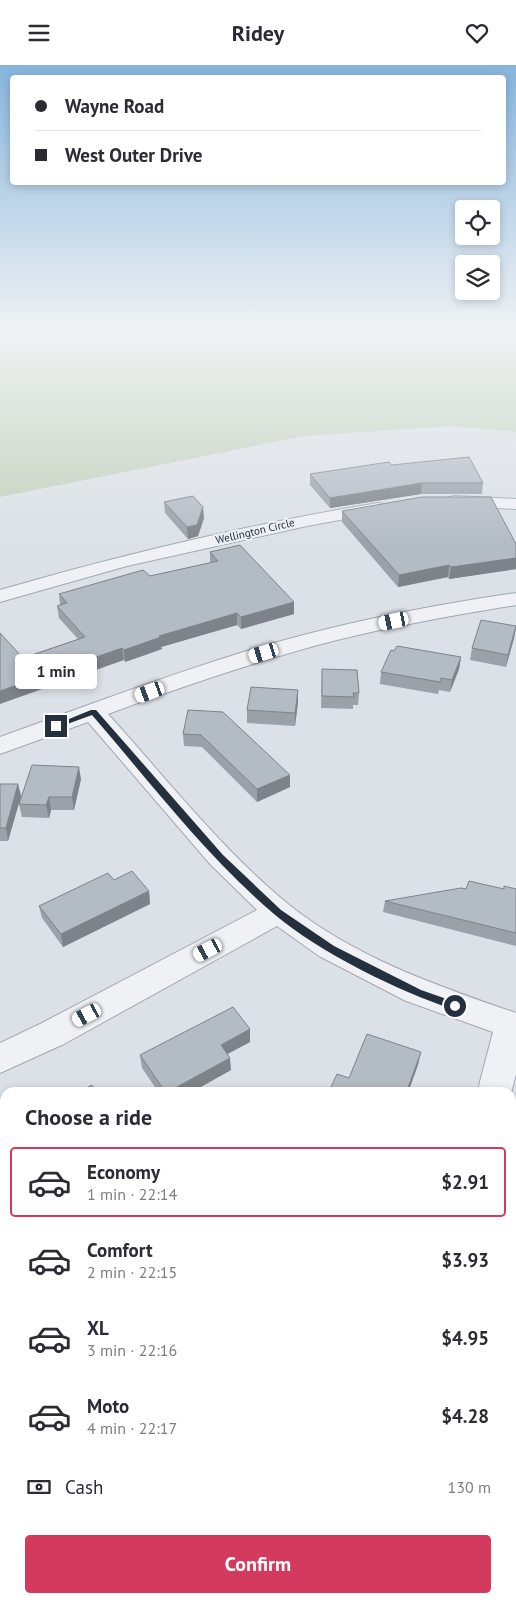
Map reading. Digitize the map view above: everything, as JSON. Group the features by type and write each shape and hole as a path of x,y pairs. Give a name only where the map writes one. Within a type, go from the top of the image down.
{"street":[{"path":"439,501 475,500 516,504"},
{"name":"Wellington Circle","path":"0,596 145,556 307,520 396,505"},
{"path":"0,747 216,668 296,644 408,617 516,599"},
{"path":"93,712 220,857 278,912 330,948 418,993 514,1026 496,1087"},
{"path":"0,1059 52,1034 278,912"}],"green space":[{"path":"0,402 516,402 516,432 453,426 304,436 0,497"}],"building":[{"path":"469,457 483,483 422,483 330,498 310,474 389,462 392,465"},
{"path":"193,496 203,507 197,525 187,527 164,502"},
{"path":"422,497 491,497 516,544 516,558 451,567 449,565 399,575 342,511"},
{"path":"240,545 294,602 241,617 237,613 159,636 161,637 124,650 122,648 0,691 0,633 23,658 85,637 57,606 67,603 59,594 143,570 150,576 218,561 210,552"},
{"path":"481,620 516,626 508,655 472,648"},
{"path":"397,646 461,657 452,680 441,678 440,682 381,672 391,650 394,651"},
{"path":"322,669 357,670 359,693 353,693 354,697 322,696"},
{"path":"251,687 298,690 295,713 247,710"},
{"path":"188,710 223,712 290,775 257,789 201,735 183,734"},
{"path":"32,765 79,767 72,797 49,797 46,805 19,804"},
{"path":"0,784 18,784 6,828 0,828"},
{"path":"132,871 149,891 61,934 39,906 108,873 114,880"},
{"path":"469,881 504,889 504,886 516,889 516,933 385,901 461,888 466,889"},
{"path":"233,1007 250,1029 221,1045 230,1058 177,1087 162,1087 140,1055"},
{"path":"367,1034 421,1052 408,1087 331,1087 337,1074 349,1078"}],"route":[{"path":"56,726 93,712 220,857 278,912 330,948 418,993 455,1006"}]}
